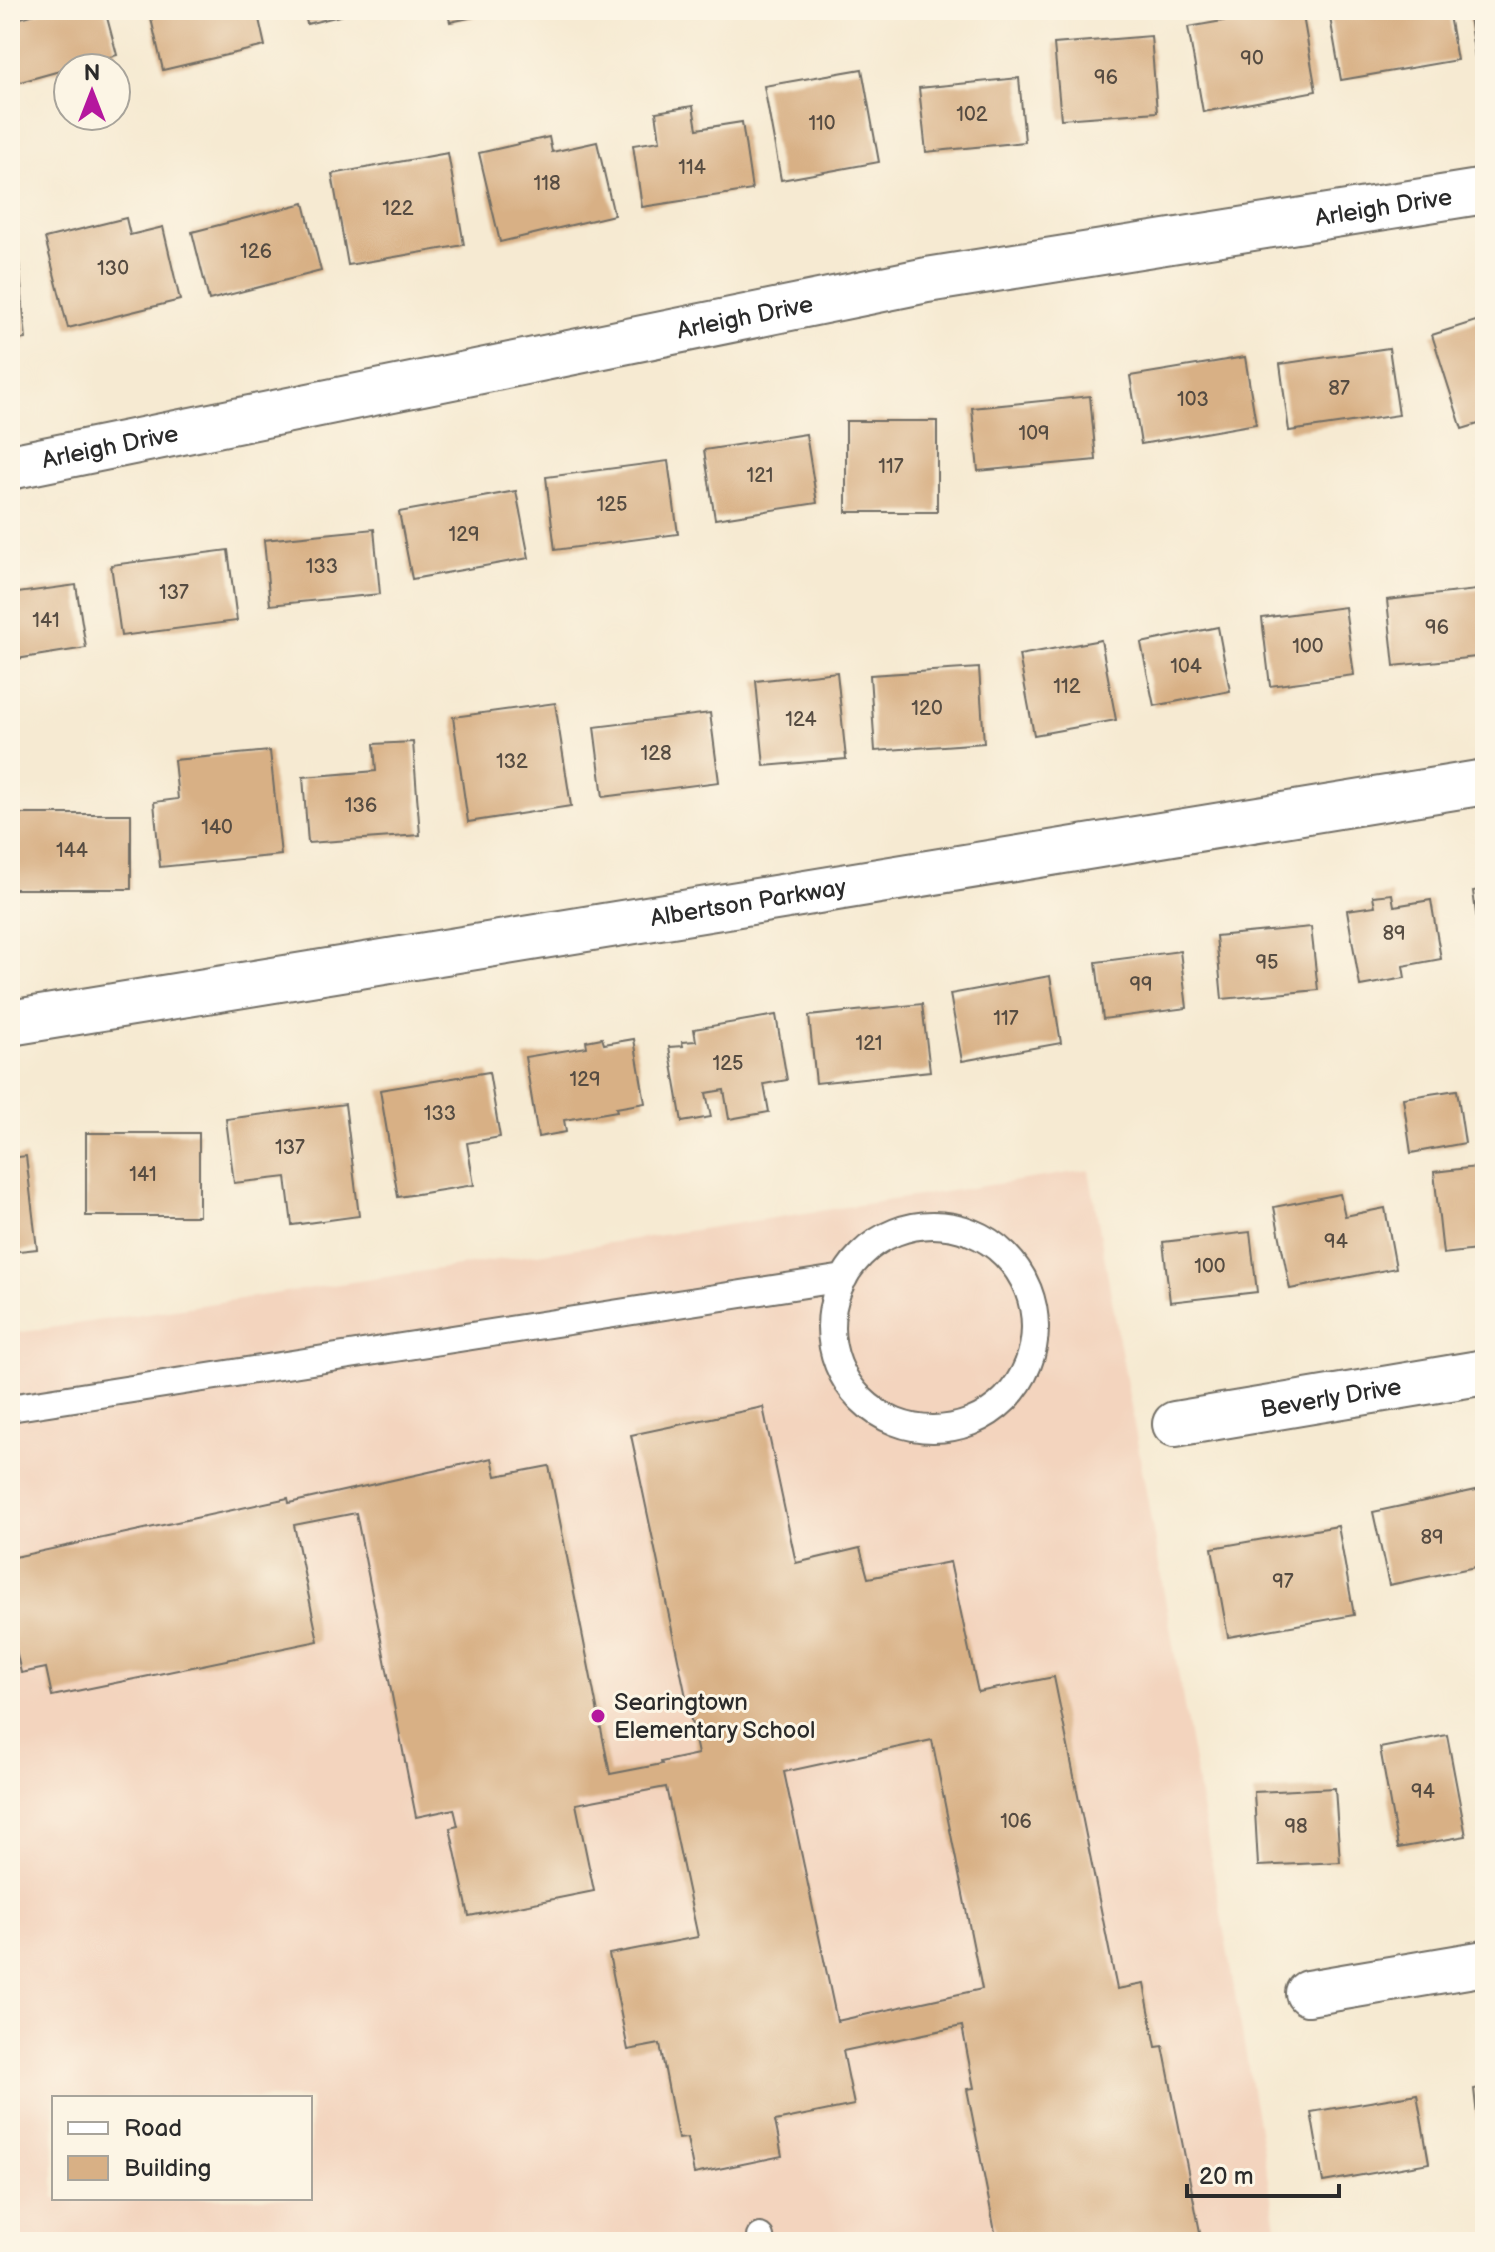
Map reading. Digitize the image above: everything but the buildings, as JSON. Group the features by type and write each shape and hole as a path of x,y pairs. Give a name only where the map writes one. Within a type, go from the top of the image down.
{"street":[{"name":"Arleigh Drive","path":"10,467 927,280 1485,191"},
{"name":"Albertson Parkway","path":"10,1023 1485,782"},
{"name":"Beverly Drive","path":"1175,1424 1485,1372"},
{"path":"1308,1993 1485,1963"}],"lane":[{"path":"941,1225 973,1233 1003,1251 1024,1278 1035,1311 1035,1345 1024,1376 1003,1402 975,1421 942,1430 909,1427 878,1413 853,1391 837,1362 830,1329 835,1296 844,1278 851,1266 875,1243 906,1228 941,1225"},
{"path":"10,1408 844,1278"}],"shaded area":[{"name":"Searingtown Elementary School","path":"1089,1170 1279,2242 10,2242 10,1334"}],"place":[{"name":"Searingtown Elementary School","path":"598,1716"}]}
